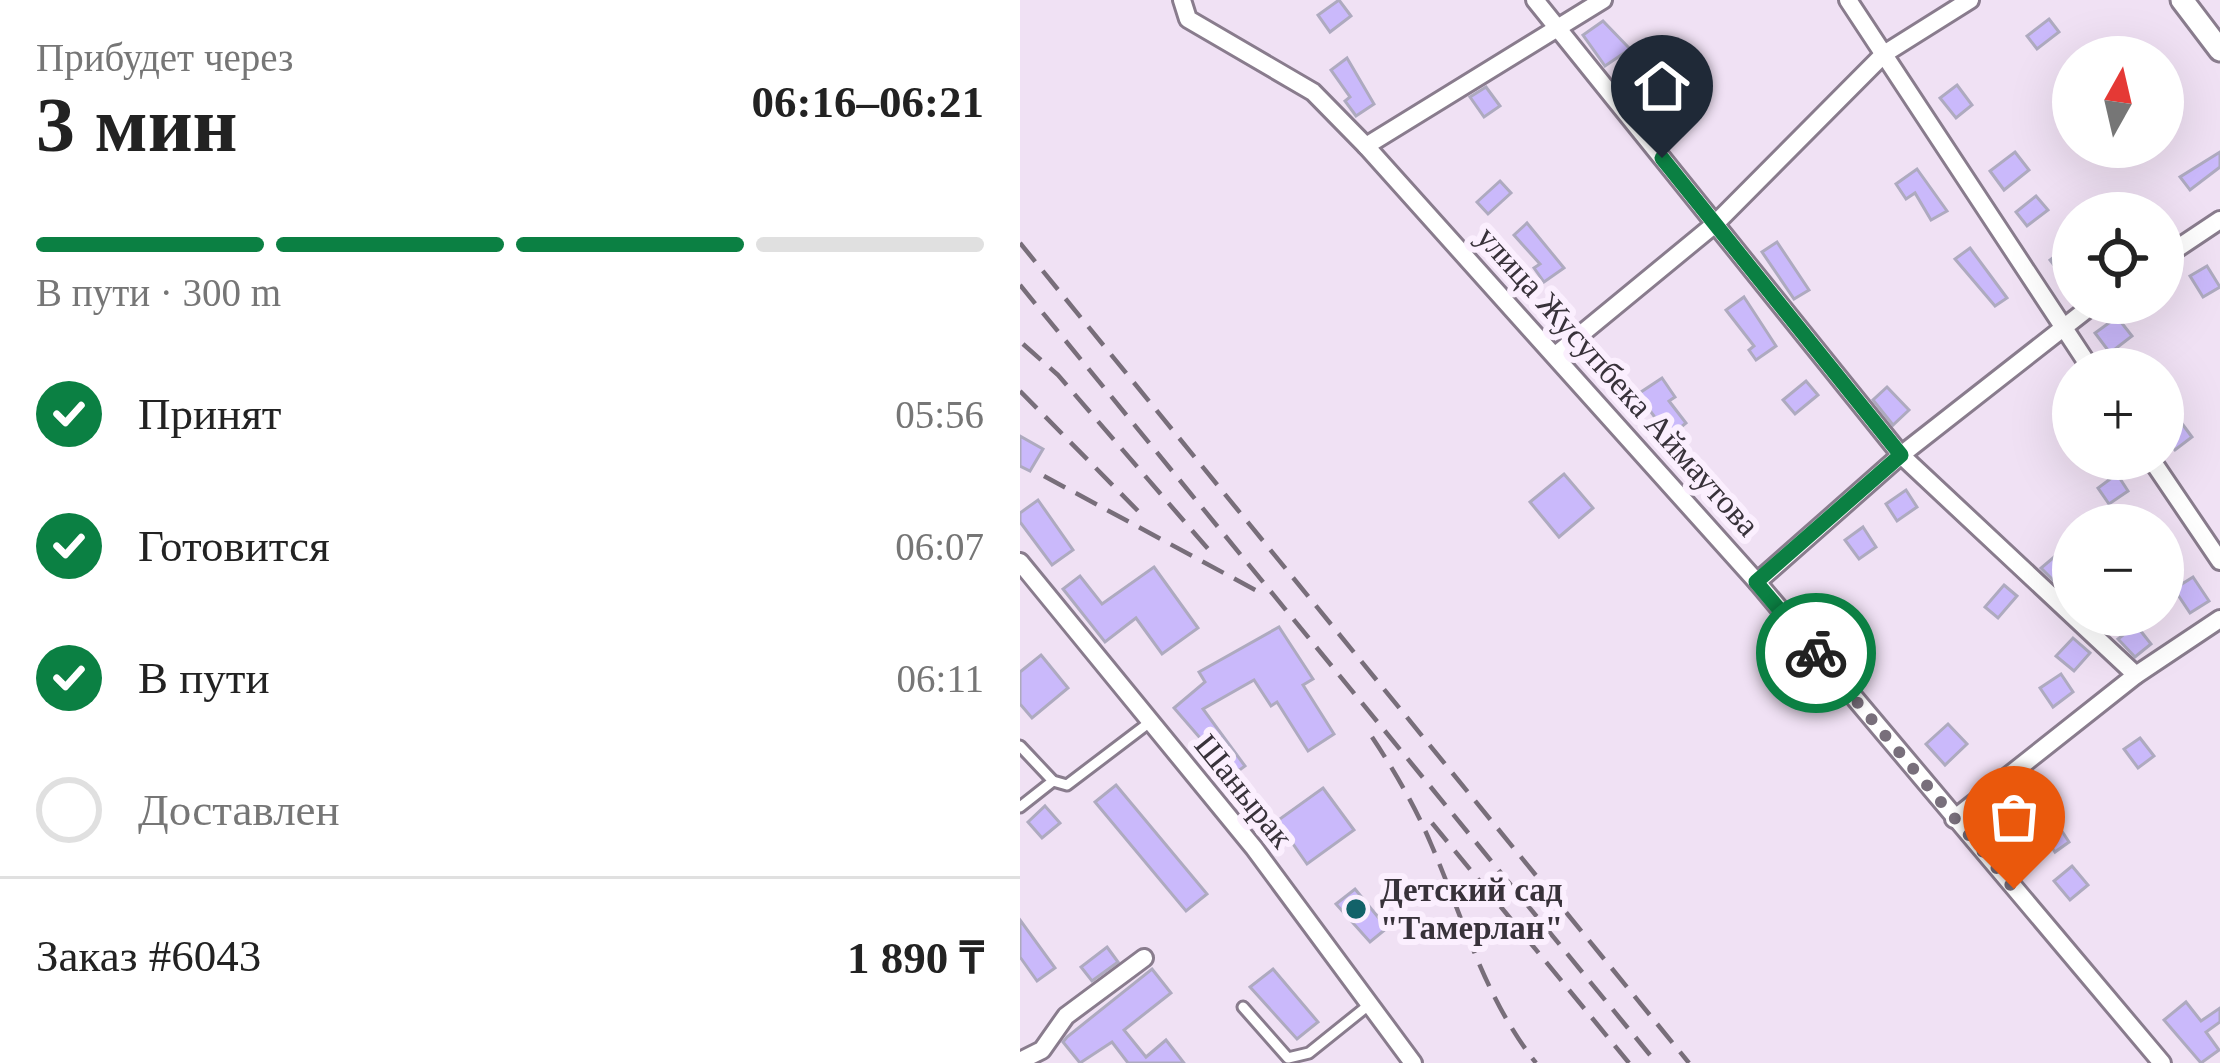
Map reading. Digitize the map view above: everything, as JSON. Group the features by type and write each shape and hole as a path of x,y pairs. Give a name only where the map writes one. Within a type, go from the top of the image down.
{"street":[{"name":"улица Жусупбека Аймаутова","path":"1182,0 1188,19 1313,92 1366,146 1756,582 2162,1063"},
{"path":"1535,0 1901,455 2136,675"},
{"path":"1366,146 1603,0"},
{"path":"1848,0 2077,348"},
{"path":"1556,354 1715,224 1883,54 1970,0"},
{"path":"2182,0 2220,50"},
{"path":"2184,244 2220,220"},
{"path":"1756,582 1901,455 2062,325"},
{"path":"2165,480 2220,561"},
{"name":"Шанырак","path":"1020,562 1254,848 1413,1063"},
{"path":"1954,819 2136,675 2220,619"},
{"path":"1020,1060 1042,1050 1066,1016 1144,958"}],"lane":[{"path":"1020,746 1053,781 1073,784 1150,722"},
{"path":"1020,807 1053,781"},
{"path":"1243,1007 1288,1058 1309,1053 1370,1004"}],"building":[{"path":"1339,0 1351,16 1330,32 1318,15"},
{"path":"2049,19 2059,32 2037,49 2027,36"},
{"path":"1603,21 1630,49 1605,66 1583,35"},
{"path":"1347,58 1374,104 1356,116 1345,101 1350,97 1331,70"},
{"path":"1957,85 1972,105 1956,118 1940,98"},
{"path":"1486,87 1500,106 1484,117 1470,97"},
{"path":"2015,152 2029,170 2004,190 1990,171"},
{"path":"2220,152 2220,167 2190,190 2180,177"},
{"path":"1917,169 1947,211 1931,220 1915,193 1906,199 1896,184"},
{"path":"1500,181 1511,193 1488,214 1477,202"},
{"path":"2036,196 2048,210 2027,226 2016,212"},
{"path":"1527,223 1564,268 1544,282 1534,268 1540,264 1514,235"},
{"path":"1777,242 1809,290 1794,299 1762,252"},
{"path":"1970,248 2007,298 1995,306 1955,259"},
{"path":"2207,266 2220,287 2203,297 2190,276"},
{"path":"1744,297 1776,346 1756,360 1749,350 1754,346 1726,310"},
{"path":"2107,324 2123,324 2132,336 2116,348 2106,348 2095,333"},
{"path":"1662,378 1675,397 1669,401 1686,423 1669,437 1638,394"},
{"path":"1806,381 1818,395 1795,414 1783,400"},
{"path":"1887,387 1909,410 1893,425 1873,400"},
{"path":"1020,436 1043,449 1030,471 1020,466"},
{"path":"1564,474 1593,508 1559,537 1530,502"},
{"path":"2109,480 2121,480 2128,491 2109,504 2098,488"},
{"path":"1906,490 1917,507 1897,521 1886,504"},
{"path":"1038,500 1073,550 1052,565 1020,522 1020,513"},
{"path":"1863,527 1876,547 1859,559 1845,540"},
{"path":"2052,559 2052,579 2041,568"},
{"path":"1154,567 1198,628 1162,654 1136,618 1105,642 1063,589 1080,576 1102,604"},
{"path":"2193,577 2209,601 2190,613 2184,604 2184,583"},
{"path":"2004,585 2017,596 1998,618 1985,607"},
{"path":"1279,627 1313,679 1303,685 1334,734 1308,751 1277,702 1271,706 1254,680 1203,709 1245,766 1222,783 1211,768 1220,761 1174,708 1205,682 1199,672"},
{"path":"2145,636 2151,644 2135,657 2118,639"},
{"path":"2073,638 2090,653 2074,671 2056,656"},
{"path":"1041,655 1068,688 1032,718 1020,704 1020,672"},
{"path":"2061,674 2073,692 2053,707 2040,688"},
{"path":"1948,724 1967,744 1945,765 1926,744"},
{"path":"2140,738 2154,756 2138,768 2124,749"},
{"path":"1116,785 1207,894 1186,911 1095,802"},
{"path":"1323,788 1354,830 1307,864 1277,821"},
{"path":"1045,806 1060,823 1042,838 1028,822"},
{"path":"2054,819 2069,842 2055,852 2040,829"},
{"path":"2072,866 2088,885 2070,900 2054,881"},
{"path":"1355,889 1387,928 1370,942 1336,904"},
{"path":"1020,920 1055,968 1037,981 1020,957"},
{"path":"1107,947 1118,962 1092,981 1081,967"},
{"path":"1152,969 1171,993 1124,1030 1146,1057 1166,1040 1184,1063 1128,1063 1112,1042 1080,1063 1063,1042"},
{"path":"1273,969 1318,1022 1297,1039 1250,987"},
{"path":"2186,1002 2201,1021 2220,1008 2220,1022 2206,1032 2219,1050 2201,1063 2164,1020"}],"railway":[{"path":"1020,243 1689,1063"},
{"path":"1020,285 1650,1055"},
{"path":"1023,344 1058,375 1215,557"},
{"path":"1020,391 1141,514"},
{"path":"1044,476 1259,592"},
{"path":"1372,737 1425,830 1502,1012 1536,1063"},
{"path":"1432,823 1629,1063"}],"way so far":[{"path":"1816,653 2014,889"}],"place":[{"name":"Детский сад \"Тамерлан\"","path":"1356,909"}],"route":[{"path":"1662,158 1901,455 1756,582 1816,653"}]}
